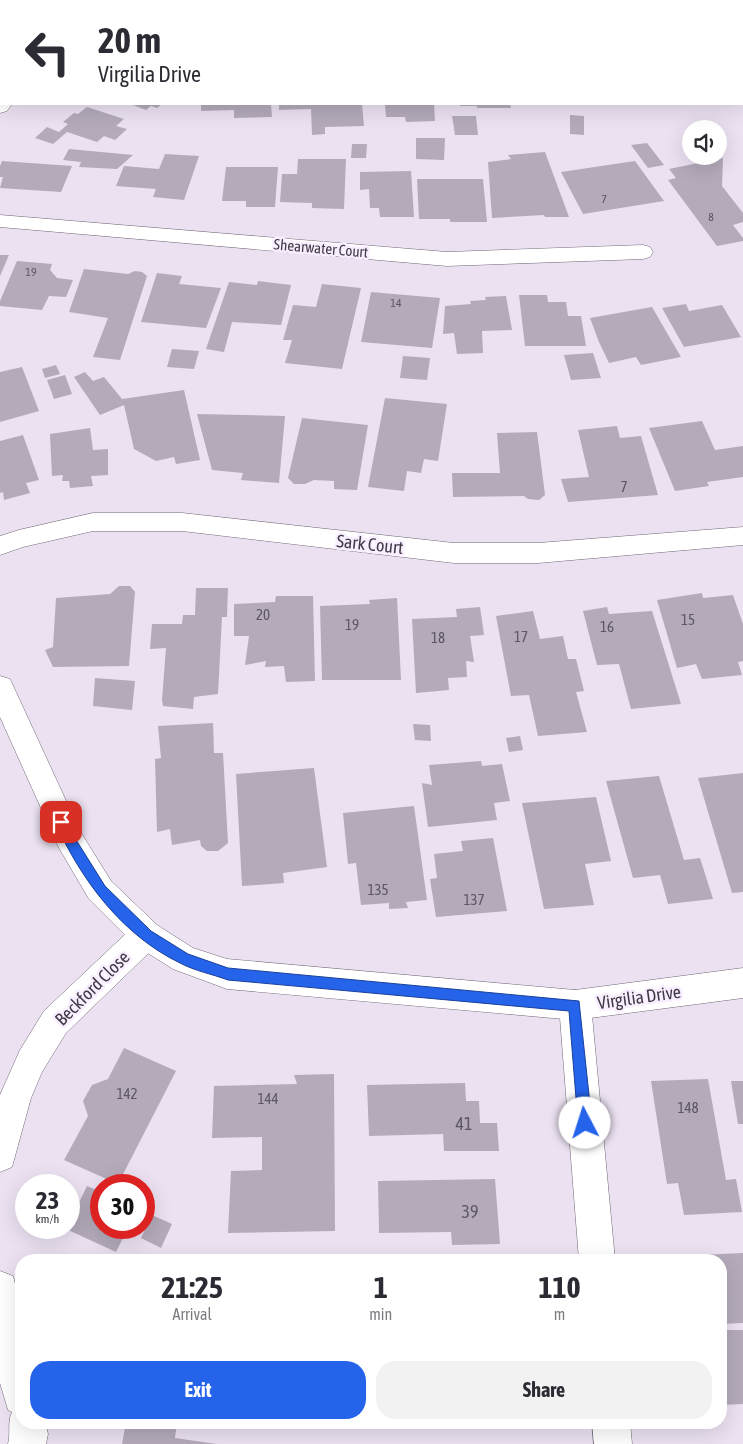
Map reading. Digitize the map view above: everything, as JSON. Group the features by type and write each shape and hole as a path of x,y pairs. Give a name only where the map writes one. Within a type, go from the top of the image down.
{"street":[{"name":"Shearwater Court","path":"0,221 447,259 643,252"},
{"name":"Sark Court","path":"0,546 18,539 93,522 182,522 454,553 538,553 743,536"},
{"name":"Virgilia Drive","path":"0,687 68,839 100,890 146,935 184,959 228,974 575,1005 743,983"},
{"name":"Beckford Close","path":"0,1155 15,1098 31,1061 55,1022 146,935"},
{"path":"575,1005 596,1254"},
{"path":"0,1289 15,1366"},
{"path":"27,1444 28,1429"},
{"path":"612,1429 613,1444"}],"building":[{"path":"133,105 161,105 157,108 151,106 146,110"},
{"path":"201,105 271,105 272,117 234,118 234,110 201,111"},
{"path":"279,105 362,105 364,126 325,127 325,134 312,135 311,109 279,110"},
{"path":"385,105 434,105 435,121 406,122 405,117 386,117"},
{"path":"510,105 511,108 477,108 477,106 460,106"},
{"path":"87,107 124,119 116,126 127,129 115,140 104,136 97,142 67,132 53,144 35,138 47,127 59,132 68,124 63,122 74,113 78,114"},
{"path":"570,115 584,116 584,135 570,134"},
{"path":"452,116 476,116 478,135 455,135"},
{"path":"416,138 445,138 444,160 416,159"},
{"path":"647,143 664,165 648,168 631,145"},
{"path":"352,144 367,144 366,158 351,158"},
{"path":"69,149 133,155 117,169 79,167 81,162 63,160"},
{"path":"545,152 569,217 545,217 544,215 492,218 488,162 511,159 508,155"},
{"path":"165,154 199,156 184,200 153,197 156,189 116,186 124,166 159,169"},
{"path":"298,159 346,159 344,209 312,208 312,203 280,202 282,174 297,174"},
{"path":"2,161 72,166 61,192 0,188 3,177 0,177"},
{"path":"635,161 664,201 583,214 561,172"},
{"path":"689,165 723,165 722,186 743,213 743,222 733,225 743,238 743,241 717,246 668,180 676,178 669,169"},
{"path":"226,167 278,167 275,207 246,207 246,201 222,201"},
{"path":"411,171 414,217 380,217 379,208 370,208 369,189 360,190 360,172"},
{"path":"417,179 483,179 487,222 450,222 450,219 419,219"},
{"path":"0,255 9,255 0,276"},
{"path":"17,261 52,264 50,270 57,278 73,280 66,297 49,296 42,310 0,306 0,301"},
{"path":"84,269 128,274 135,271 142,272 147,276 120,360 93,357 108,318 69,312"},
{"path":"157,273 182,276 179,284 221,288 206,328 141,322"},
{"path":"258,281 291,285 281,325 232,322 224,352 206,349 229,282 257,285"},
{"path":"322,284 361,288 342,369 285,363 292,340 283,340 293,305 316,307"},
{"path":"371,292 440,298 432,348 361,342"},
{"path":"519,295 547,295 548,302 566,302 568,316 581,316 586,346 525,346"},
{"path":"506,296 512,330 482,331 483,353 457,354 454,333 443,334 445,306 471,304 470,301 486,300 485,297"},
{"path":"686,304 689,311 722,305 741,337 684,347 662,308"},
{"path":"652,307 681,357 641,365 636,357 609,363 590,318"},
{"path":"172,349 199,351 194,369 167,367"},
{"path":"593,353 601,378 571,380 564,355"},
{"path":"403,356 430,358 427,380 400,378"},
{"path":"56,365 60,374 45,378 42,369"},
{"path":"22,367 39,411 0,422 0,372"},
{"path":"85,372 93,381 104,377 122,399 184,390 200,460 176,464 174,457 156,461 134,449 124,405 100,415 74,377"},
{"path":"65,375 72,394 54,399 47,380"},
{"path":"385,398 447,404 438,461 424,459 421,473 407,471 404,491 368,487"},
{"path":"197,414 285,416 279,483 241,480 243,473 212,470"},
{"path":"302,418 368,425 357,490 334,489 334,481 314,480 305,484 294,484 288,478"},
{"path":"702,421 715,450 743,446 743,477 707,482 709,486 675,491 649,428"},
{"path":"617,426 620,438 641,436 658,495 568,502 561,479 589,477 578,430"},
{"path":"90,428 93,450 108,449 108,475 91,476 93,486 70,488 69,481 62,481 63,475 52,476 50,434"},
{"path":"537,432 545,495 539,500 528,499 524,496 453,497 452,473 500,473 497,433"},
{"path":"23,435 39,480 26,483 30,493 4,500 3,492 0,493 0,441"},
{"path":"119,586 130,586 135,592 129,666 53,667 45,650 53,647 56,598 110,594"},
{"path":"196,588 228,588 227,617 222,617 218,694 194,697 193,709 163,706 166,648 150,649 152,624 182,624 183,615 195,615"},
{"path":"702,593 703,598 733,595 743,624 743,661 738,662 742,675 702,679 696,664 677,668 657,600"},
{"path":"276,596 313,596 315,681 286,682 284,666 265,667 266,661 245,665 249,636 234,636 234,604 275,602"},
{"path":"397,598 401,680 322,680 320,606 370,604 369,600"},
{"path":"480,607 484,635 470,636 474,662 466,661 467,677 448,678 449,690 416,693 412,619 457,617 456,609"},
{"path":"607,607 609,614 652,611 681,704 631,709 619,664 597,665 583,611"},
{"path":"533,611 540,639 563,636 568,659 576,659 584,691 576,692 587,732 538,736 529,695 511,696 496,616"},
{"path":"95,678 135,681 132,710 93,706"},
{"path":"213,723 214,753 223,753 228,843 218,851 207,851 201,846 200,840 172,845 170,829 157,832 155,759 161,758 158,726"},
{"path":"413,724 430,725 431,741 415,740"},
{"path":"520,736 523,750 509,752 506,738"},
{"path":"481,761 482,766 502,764 510,801 494,803 497,820 428,827 422,783 432,785 429,765"},
{"path":"314,768 327,867 283,873 284,883 242,886 236,774"},
{"path":"743,773 743,892 732,893 698,778"},
{"path":"659,776 684,860 700,858 713,899 668,904 660,875 633,878 606,781"},
{"path":"596,797 611,861 585,864 594,905 544,909 522,803"},
{"path":"414,806 427,900 406,902 408,908 389,909 389,903 361,905 356,863 348,864 343,813"},
{"path":"493,838 507,911 436,917 430,879 437,878 434,854 463,851 461,841"},
{"path":"124,1048 176,1071 123,1174 96,1174 64,1160 88,1116 83,1101 92,1085 108,1079"},
{"path":"334,1074 335,1231 228,1233 231,1171 262,1170 262,1137 212,1138 214,1086 297,1084 294,1075"},
{"path":"708,1079 726,1180 736,1179 742,1212 684,1215 678,1183 667,1184 651,1081"},
{"path":"731,1081 743,1081 743,1124 738,1124"},
{"path":"465,1083 466,1101 479,1101 480,1123 497,1123 499,1151 444,1151 443,1134 369,1136 367,1085"},
{"path":"495,1179 500,1244 452,1245 451,1232 379,1233 378,1181"},
{"path":"87,1186 90,1187 90,1239 122,1239 116,1252 80,1235 80,1200"},
{"path":"155,1216 172,1224 161,1248 143,1239 155,1239"},
{"path":"743,1253 743,1323 727,1324 727,1254 722,1254"},
{"path":"727,1330 743,1330 743,1404 727,1405"},
{"path":"125,1429 176,1429 175,1438 217,1444 122,1444"}],"route":[{"path":"61,822 68,839 100,890 146,935 184,959 228,974 575,1005 585,1123"}]}
